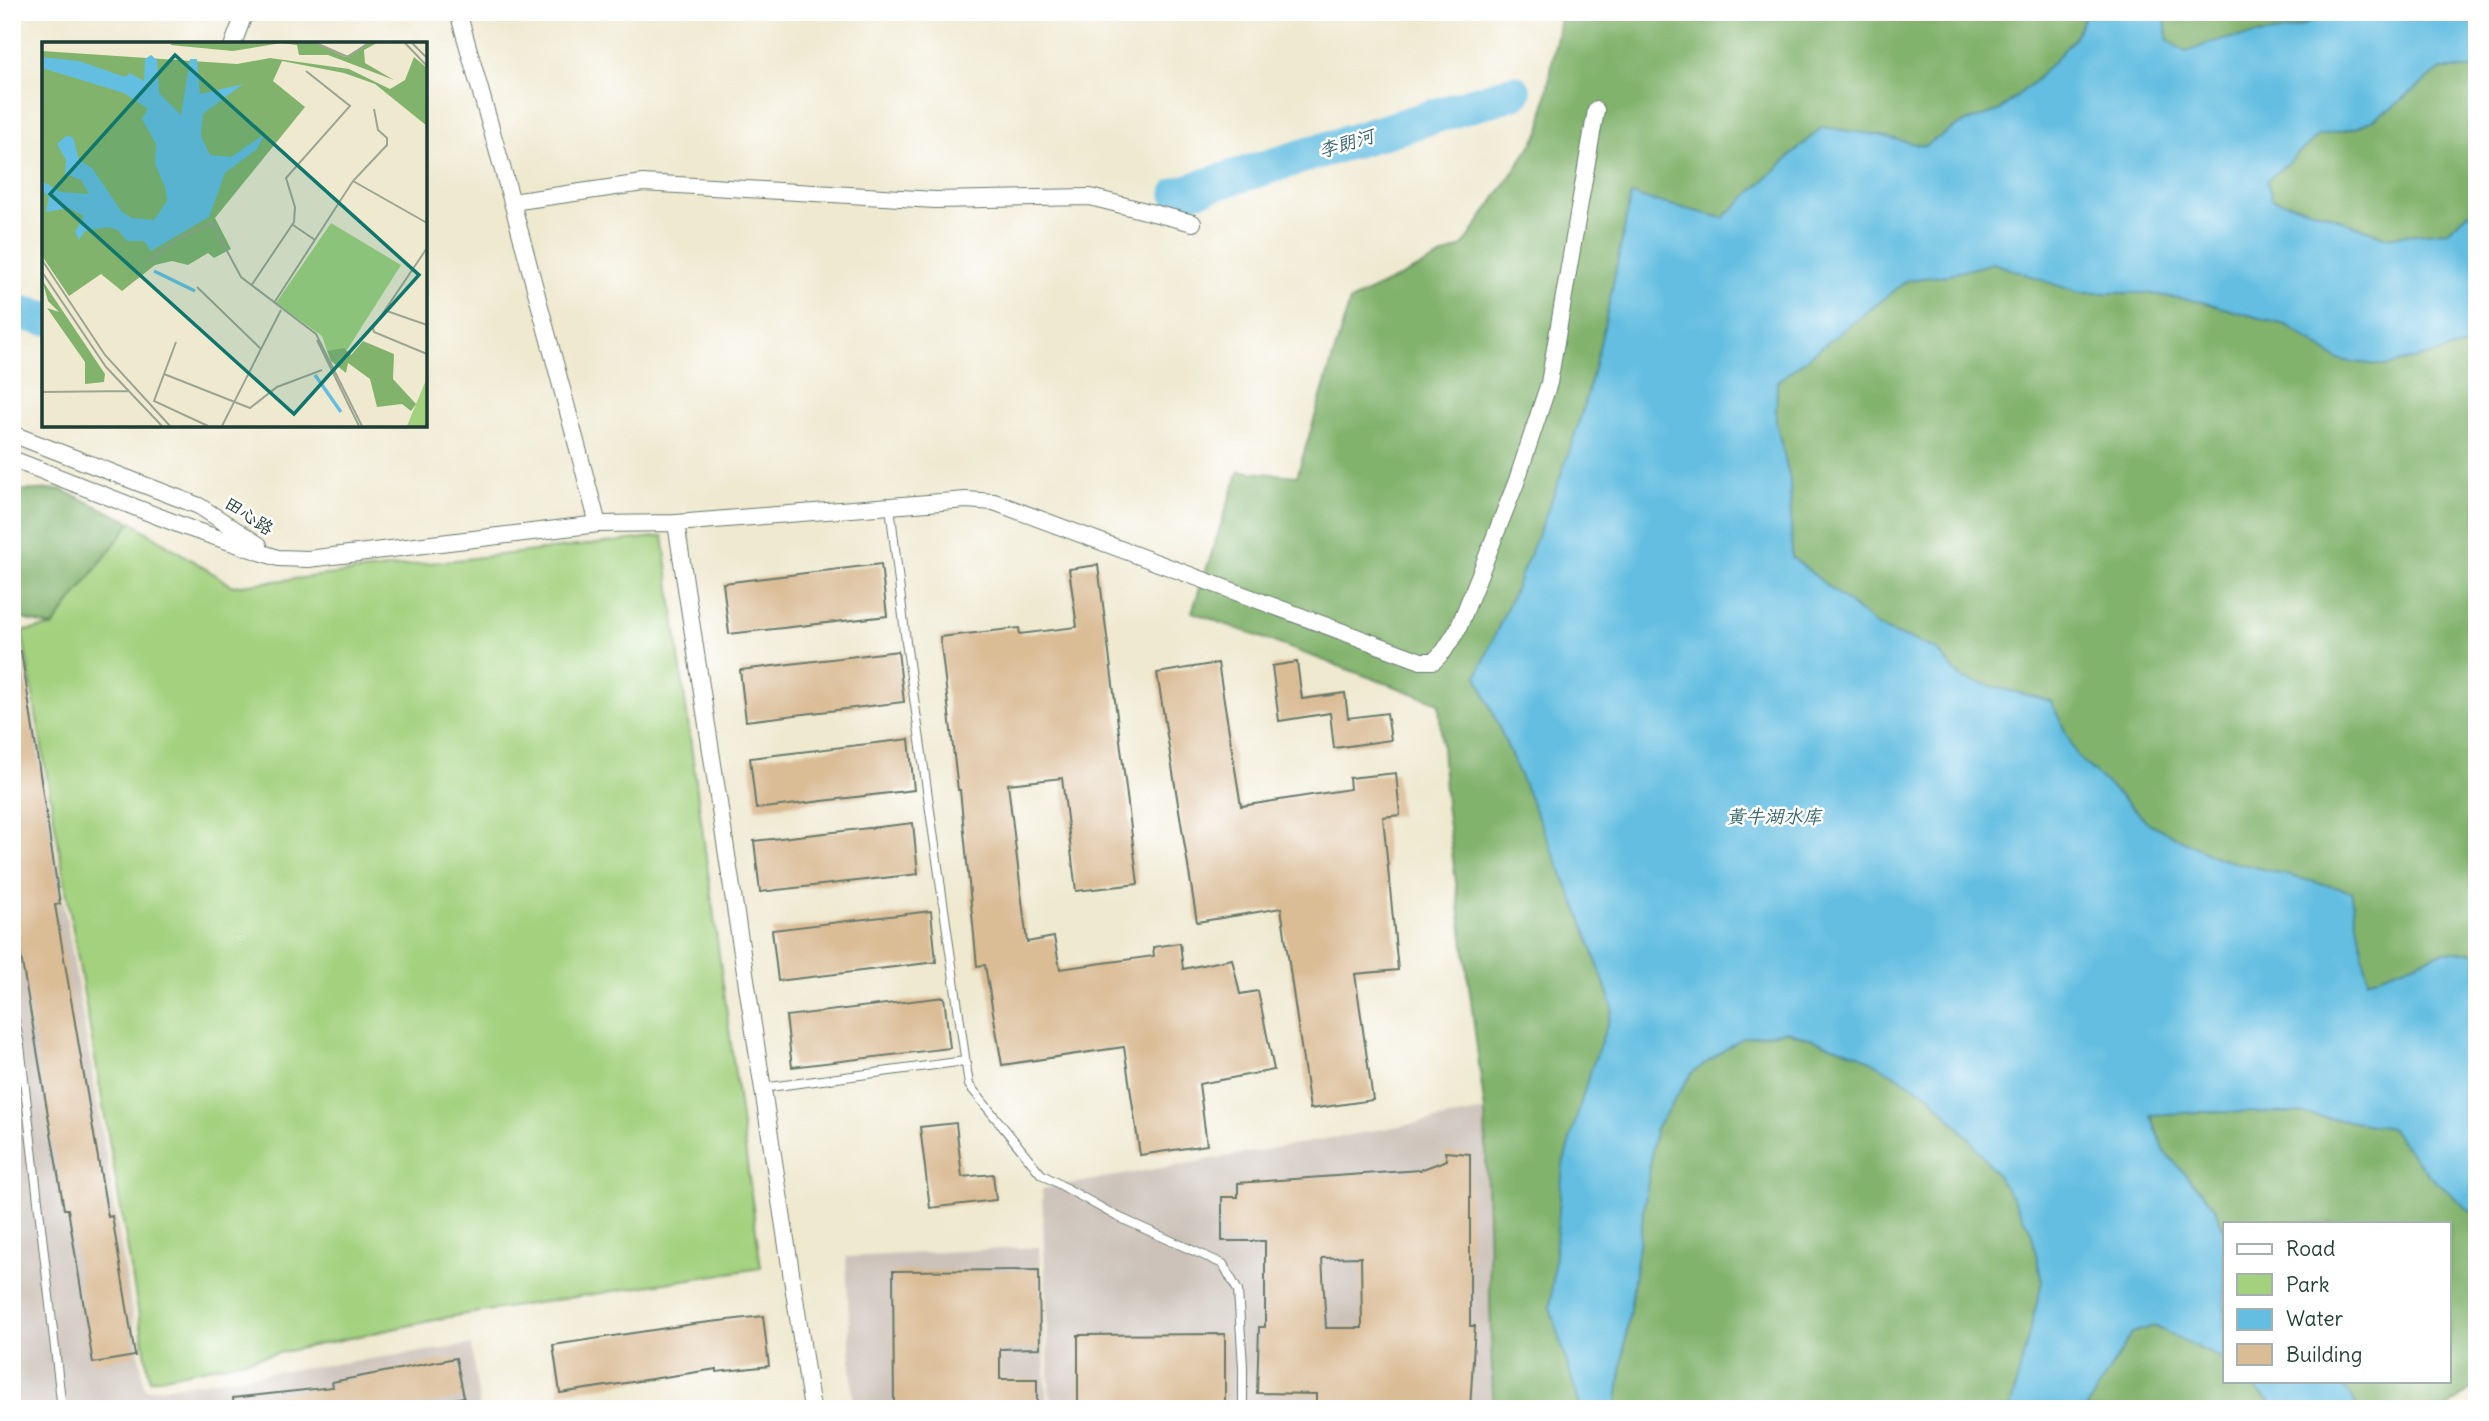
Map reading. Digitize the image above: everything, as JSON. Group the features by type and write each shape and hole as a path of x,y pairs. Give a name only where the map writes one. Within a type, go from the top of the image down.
{"street":[{"path":"234,42 245,12"},
{"path":"458,12 598,524"},
{"path":"278,558 308,559 598,524 676,523 966,500 994,502 1421,661 1434,661 1458,629 1516,483 1549,383 1596,110"},
{"path":"512,202 643,183 935,200 1090,197 1193,223"},
{"name":"田心路","path":"12,434 199,506 278,558"},
{"name":"田心路","path":"12,459 188,528 278,558"},
{"path":"676,523 812,1409"}],"lane":[{"path":"890,506 906,642 969,1085 1041,1174 1116,1216 1223,1264 1238,1291 1243,1409"},
{"path":"12,1007 62,1409"},
{"path":"762,1088 965,1061"}],"shaded area":[{"path":"12,616 16,616 145,1390 471,1345 480,1409 12,1409"},
{"path":"1485,1111 1493,1409 1050,1409 1042,1189"},
{"path":"1039,1247 1047,1409 853,1409 846,1257"}],"green space":[{"path":"1561,12 2477,12 2477,1384 2445,1409 1493,1409 1485,1111 1446,804 1439,703 1192,612 1239,471 1297,476 1350,301 1463,246 1540,132"},
{"path":"60,489 131,522 52,627 12,616 12,491"},
{"path":"131,522 233,586 663,536 761,1268 454,1316 150,1380 22,631 52,627"}],"water":[{"name":"黄牛湖水库","path":"2087,12 2164,12 2168,41 2186,52 2230,38 2273,33 2301,26 2323,12 2477,12 2477,69 2441,69 2391,108 2359,127 2318,136 2267,181 2272,199 2327,214 2384,237 2447,231 2477,206 2477,343 2386,366 2338,360 2288,326 2202,302 2146,293 2079,293 1993,263 1948,275 1908,280 1777,382 1776,422 1790,479 1792,557 1879,627 1936,649 1961,678 2051,701 2077,756 2150,824 2218,858 2351,891 2368,980 2443,952 2477,952 2477,1217 2428,1174 2390,1128 2297,1113 2203,1112 2151,1115 2165,1152 2214,1206 2223,1226 2223,1361 2154,1326 2132,1333 2086,1409 2010,1409 2042,1282 2031,1231 2006,1188 1972,1142 1930,1095 1858,1054 1787,1031 1742,1038 1692,1073 1655,1130 1616,1408 1581,1409 1550,1308 1563,1165 1587,1081 1613,1008 1580,915 1477,676 1541,526 1575,434 1600,346 1631,195 1723,218 1822,127 1878,135 1924,146 1961,124 2000,110 2037,79 2074,39"},
{"path":"2247,1382 2338,1382 2352,1397 2358,1409 2275,1409 2270,1401"}],"building":[{"path":"881,564 887,616 729,634 723,583"},
{"path":"1098,565 1138,884 1076,891 1062,778 1008,784 1027,942 1054,937 1060,969 1154,956 1153,947 1180,943 1183,969 1232,959 1240,994 1258,991 1274,1070 1199,1084 1207,1145 1140,1155 1124,1047 1002,1065 985,965 977,966 960,790 940,637 1019,628 1020,634 1077,627 1069,569"},
{"path":"21,651 60,904 55,905 108,1217 112,1216 135,1356 93,1363 68,1209 64,1209 15,921 20,920 12,868 12,652"},
{"path":"898,651 904,702 746,721 740,670"},
{"path":"1297,662 1302,699 1345,693 1348,718 1387,713 1391,740 1334,748 1330,713 1279,721 1272,666"},
{"path":"1218,663 1241,806 1350,789 1349,778 1396,773 1400,815 1383,817 1398,970 1355,974 1373,1100 1310,1109 1281,908 1197,922 1157,673"},
{"path":"909,739 914,790 756,809 750,758"},
{"path":"913,823 918,874 760,892 754,841"},
{"path":"931,911 936,962 778,981 772,930"},
{"path":"944,997 950,1048 792,1067 786,1016"},
{"path":"956,1123 962,1177 993,1174 996,1200 930,1208 920,1127"},
{"path":"1445,1152 1470,1154 1470,1326 1475,1326 1470,1409 1316,1409 1316,1394 1257,1393 1259,1327 1265,1327 1265,1241 1222,1241 1222,1197 1238,1197 1238,1183 1420,1170 1447,1160","holes":["1361,1257 1362,1328 1326,1328 1322,1258"]},
{"path":"1039,1270 1040,1348 1000,1349 1000,1379 1037,1379 1037,1409 894,1409 893,1271"},
{"path":"763,1316 769,1366 717,1372 717,1369 560,1393 553,1345"},
{"path":"1225,1334 1225,1409 1078,1409 1078,1335"},
{"path":"456,1358 464,1397 402,1409 234,1409 233,1398 333,1387 332,1382"}],"waterway":[{"name":"李朗河","path":"1179,194 1514,92"},
{"name":"李朗河","path":"12,311 42,318"}]}
